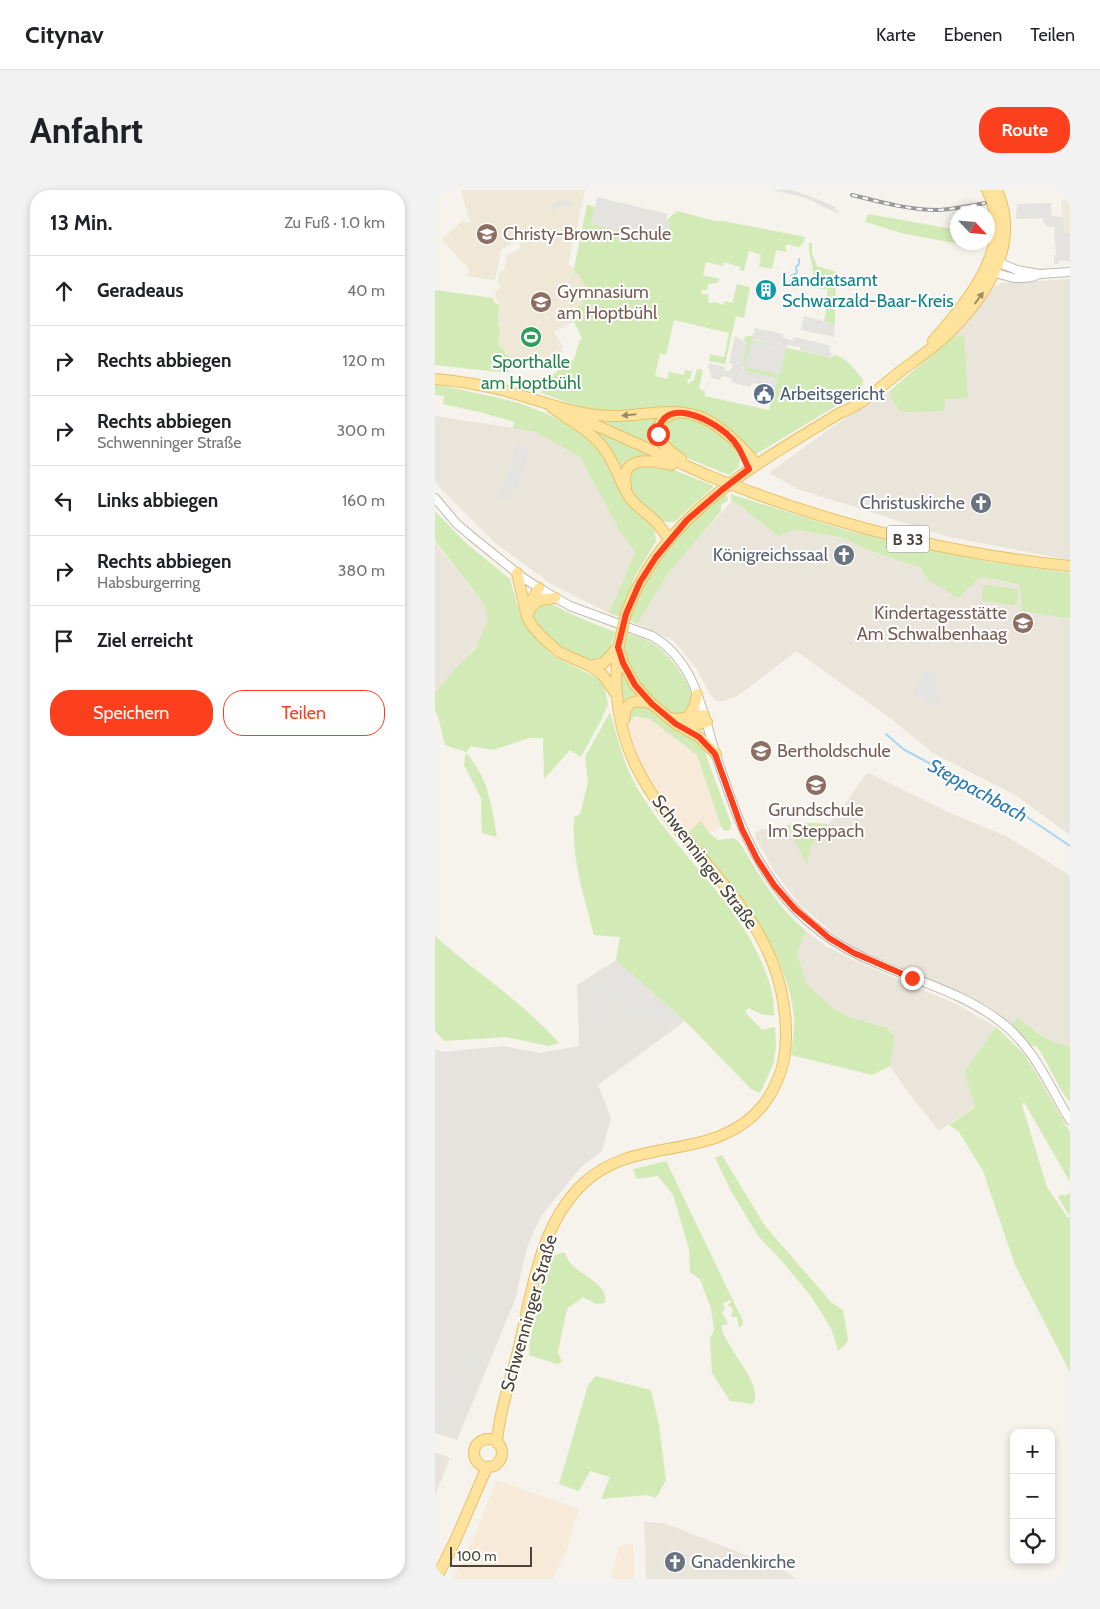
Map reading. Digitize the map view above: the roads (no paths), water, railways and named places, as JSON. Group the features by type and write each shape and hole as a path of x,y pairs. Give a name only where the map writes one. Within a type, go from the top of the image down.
{"main road":[{"name":"Schwenninger Straße","path":"493,1441 491,1431 499,1418 545,1244 557,1218 574,1194 586,1181 609,1166 633,1157 707,1141 727,1134 741,1126 757,1112 777,1082 787,1043 787,1022 777,970 757,928 736,898 681,833 647,786 631,755 623,731 617,695 619,645 626,614 640,582 656,557 672,536 701,507 752,467 840,413 844,407 863,394 876,390 949,334 976,301 997,268 1005,236 1005,220 999,207 987,190"},
{"name":"Schwenninger Straße","path":"919,357 963,304 981,275 993,250 999,207 997,190"},
{"name":"B 33","path":"435,379 477,384 529,398 588,421 708,476 812,514 904,538 999,557 1070,566"},
{"path":"545,404 613,416 665,412 693,414 705,419 729,435 750,457 752,467"},
{"path":"545,404 599,442 613,464 627,493 639,508 657,523 667,526 672,536"},
{"path":"678,412 667,416 662,421 659,426 659,439 672,453 708,476"},
{"path":"627,493 624,477 626,471 634,463 641,461 657,462 708,476"},
{"path":"517,573 533,627 559,652 590,666 602,674 617,695"},
{"path":"527,610 537,587"},
{"path":"527,610 540,600 555,598"},
{"path":"590,666 604,663 619,645"},
{"path":"619,645 623,663 635,685 668,718 676,724 705,719"},
{"path":"686,723 696,705 697,694"},
{"path":"623,731 625,710 629,703 635,701 652,704"},
{"path":"686,723 715,754"},
{"path":"493,1441 502,1451 501,1458 496,1464 483,1466 474,1456 475,1449 480,1442 493,1441"},
{"path":"436,1579 468,1511 483,1466"}],"street":[{"path":"997,268 1039,274 1070,272"},
{"path":"435,498 456,523 537,587 555,598 603,619 652,636 663,642 689,674 742,829 757,859 774,885 795,909 829,938 877,964 954,994 974,1004 1001,1022 1017,1036 1039,1064 1070,1120"}],"waterway":[{"path":"789,284 792,279 791,276 797,273 796,267 799,264 799,259"},
{"name":"Steppachbach","path":"886,734 903,749 1018,811 1070,846"}],"railway":[{"path":"852,195 927,210 950,209 985,203"}],"place":[{"name":"Christy-Brown-Schule","path":"487,234"},
{"name":"Landratsamt Schwarzald-Baar-Kreis","path":"766,290"},
{"name":"Gymnasium am Hoptbühl","path":"541,302"},
{"name":"Sporthalle am Hoptbühl","path":"531,337"},
{"name":"Arbeitsgericht","path":"764,394"},
{"name":"Christuskirche","path":"981,503"},
{"name":"Königreichssaal","path":"844,555"},
{"name":"Kindertagesstätte Am Schwalbenhaag","path":"1023,623"},
{"name":"Bertholdschule","path":"761,751"},
{"name":"Grundschule Im Steppach","path":"816,785"},
{"name":"Gnadenkirche","path":"675,1562"}]}
